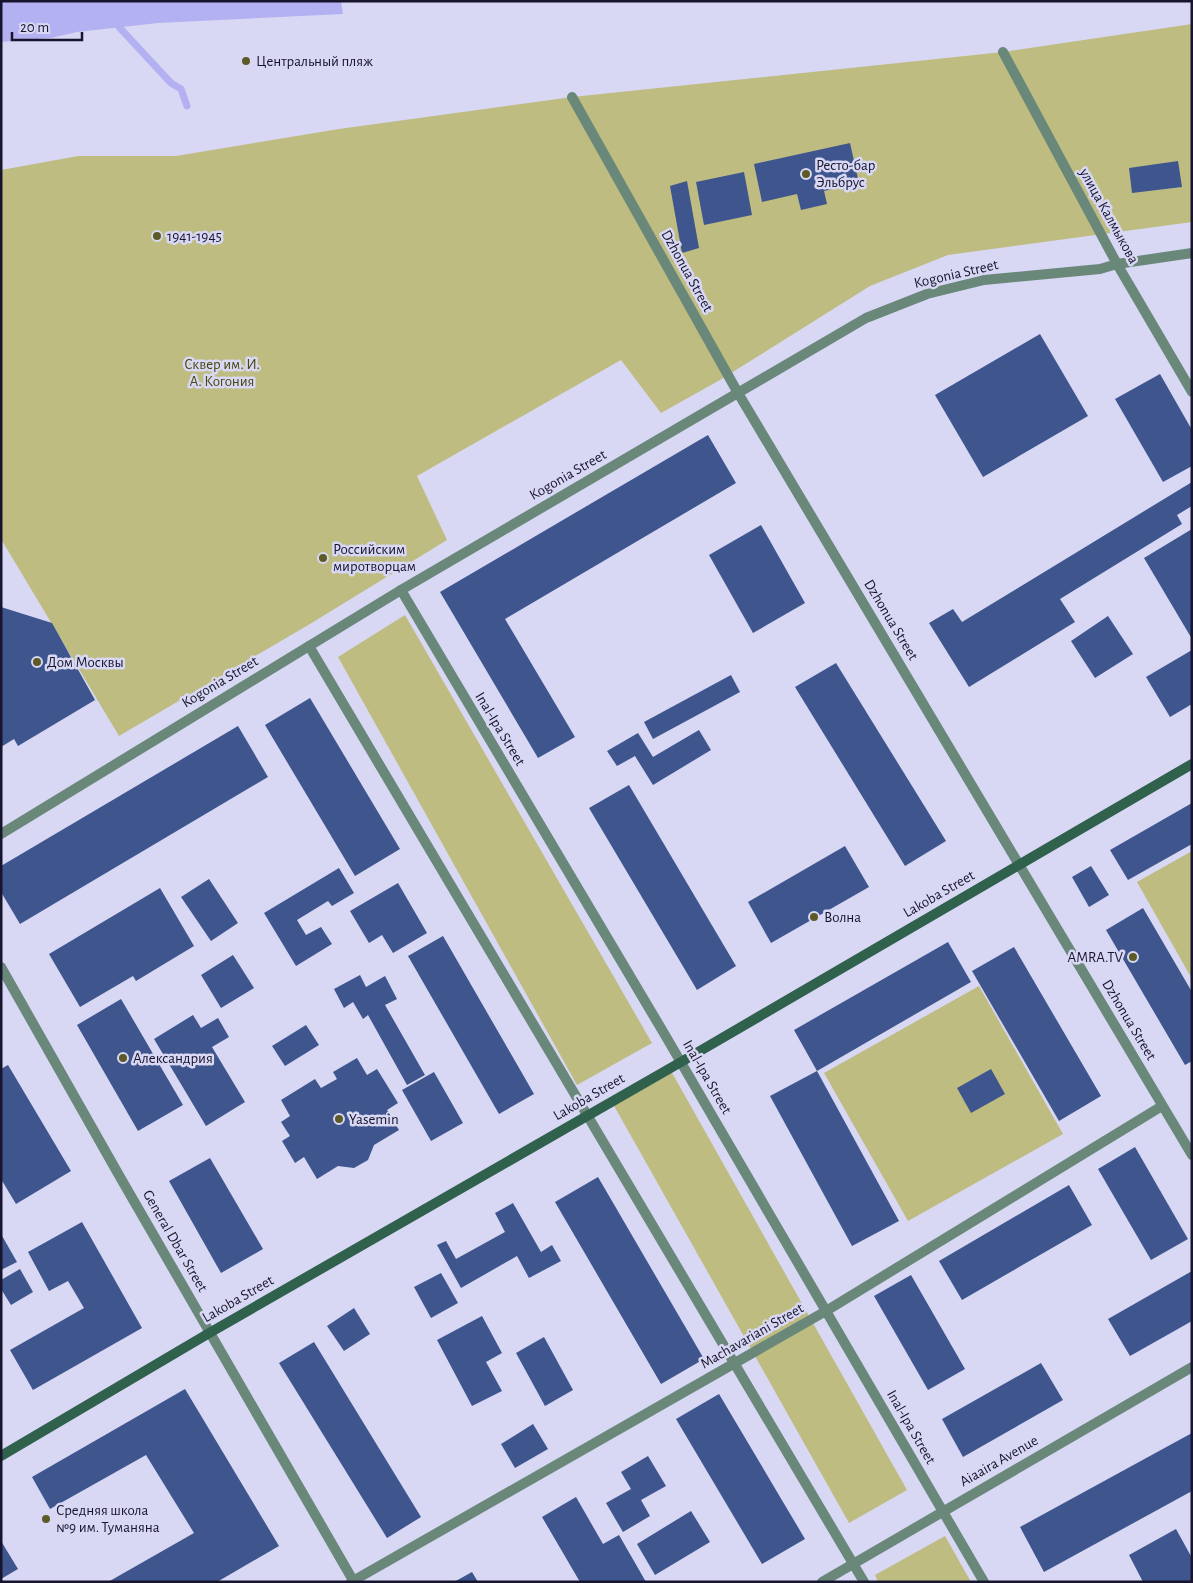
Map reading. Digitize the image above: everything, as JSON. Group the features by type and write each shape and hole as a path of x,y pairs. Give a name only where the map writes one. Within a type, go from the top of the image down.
{"main road":[{"name":"Lakoba Street","path":"1,1456 211,1332 681,1062 1192,764"}],"street":[{"name":"улица Калмыкова","path":"1003,52 1117,264 1192,392"},
{"name":"Dzhonua Street","path":"572,97 738,393 1192,1155"},
{"name":"Kogonia Street","path":"1,834 400,590 866,318 927,294 984,280 1100,269 1117,264 1192,254"},
{"name":"Inal-Ipa Street","path":"400,590 681,1062 984,1582"},
{"path":"309,646 590,1114 864,1582"},
{"name":"General Dbar Street","path":"1,967 353,1581"},
{"name":"Machavariani Street","path":"353,1581 826,1311 1162,1106"},
{"name":"Aiaaira Avenue","path":"822,1582 1192,1367"}],"green space":[{"name":"Сквер им. И. А. Когония","path":"1192,24 1192,222 948,255 870,286 720,380 661,413 621,360 417,476 447,540 310,624 119,736 1,539 1,170 78,156 176,156 339,129 572,97 1003,52"},
{"path":"405,615 652,1043 577,1085 338,657"},
{"path":"1192,851 1192,979 1137,882"},
{"path":"979,986 1063,1134 908,1221 824,1073"},
{"path":"671,1071 907,1490 849,1523 613,1104"},
{"path":"945,1536 971,1582 878,1582 875,1575"}],"water":[{"path":"1,1 341,1 343,14 158,23 77,32 51,38 1,42"}],"building":[{"name":"Ресто-бар Эльбрус","path":"850,143 859,183 824,191 827,204 801,210 797,194 762,202 754,164"},
{"path":"1178,161 1182,187 1132,193 1129,168"},
{"path":"744,172 752,215 704,225 696,182"},
{"path":"687,181 699,248 682,253 670,186"},
{"path":"1040,334 1088,416 983,477 935,395"},
{"path":"1160,374 1192,430 1192,466 1163,482 1115,399"},
{"path":"708,435 736,483 505,619 575,737 538,758 440,592"},
{"path":"1192,482 1192,506 1177,515 1182,524 1060,599 1075,622 969,687 929,623 953,609 962,622"},
{"path":"761,525 805,603 753,633 709,555"},
{"path":"1192,529 1192,639 1144,558"},
{"name":"Дом Москвы","path":"1,607 52,623 95,700 18,746 14,739 1,747"},
{"path":"1108,616 1133,654 1095,678 1071,641"},
{"path":"1192,650 1192,704 1170,717 1146,677"},
{"path":"836,663 946,841 905,866 795,687"},
{"path":"731,675 740,692 653,739 644,722"},
{"path":"310,698 400,849 355,876 265,725"},
{"path":"238,726 268,777 20,924 1,892 1,866"},
{"path":"699,730 711,750 653,785 635,756 617,766 607,751 638,733 653,757"},
{"path":"629,785 736,966 697,990 589,808"},
{"path":"1192,803 1192,844 1128,880 1110,850"},
{"path":"845,846 869,887 771,943 748,902"},
{"path":"1091,866 1109,895 1089,907 1072,877"},
{"path":"339,868 354,893 332,906 328,901 297,920 306,935 321,927 332,944 296,966 264,913"},
{"path":"209,879 238,923 211,941 181,897"},
{"path":"398,883 427,933 393,953 382,935 369,943 350,911"},
{"path":"160,888 194,946 136,981 133,976 80,1007 49,954"},
{"path":"1143,908 1192,992 1192,1061 1185,1065 1106,930"},
{"path":"443,936 534,1094 499,1114 408,956"},
{"path":"948,942 971,982 817,1071 794,1030"},
{"path":"1014,947 1101,1096 1059,1121 972,971"},
{"path":"233,955 254,988 221,1008 201,975"},
{"path":"360,975 366,987 385,976 397,999 385,1005 425,1075 407,1085 368,1015 363,1019 353,1002 344,1008 334,989"},
{"path":"121,999 183,1105 138,1131 77,1025"},
{"path":"193,1015 201,1028 218,1018 229,1037 212,1047 245,1102 206,1126 154,1039"},
{"path":"306,1025 319,1045 285,1066 272,1046"},
{"name":"Yasemin","path":"357,1058 367,1075 377,1069 398,1103 387,1110 399,1130 374,1145 368,1160 354,1168 338,1166 317,1179 304,1157 295,1163 282,1141 290,1136 281,1122 290,1116 281,1100 315,1079 321,1088 337,1079 333,1072"},
{"path":"8,1065 71,1171 16,1204 1,1179 1,1069"},
{"path":"991,1069 1005,1094 971,1113 957,1088"},
{"path":"817,1071 899,1221 852,1246 770,1096"},
{"path":"434,1072 463,1123 431,1141 402,1090"},
{"path":"1135,1147 1188,1239 1151,1260 1098,1169"},
{"path":"210,1158 263,1249 221,1273 169,1181"},
{"path":"598,1177 704,1359 661,1384 555,1202"},
{"path":"1069,1185 1092,1225 962,1300 939,1261"},
{"path":"513,1203 541,1252 552,1245 561,1261 529,1278 517,1256 461,1288 437,1245 446,1241 456,1259 505,1232 495,1213"},
{"path":"82,1222 142,1328 33,1390 10,1350 84,1308 68,1281 49,1291 28,1252"},
{"path":"1,1234 17,1262 1,1270"},
{"path":"20,1269 33,1292 11,1305 1,1289 1,1280"},
{"path":"1192,1271 1192,1321 1130,1356 1108,1319"},
{"path":"441,1273 458,1303 431,1318 414,1287"},
{"path":"911,1275 965,1369 928,1390 874,1296"},
{"path":"354,1308 370,1334 344,1351 327,1326"},
{"path":"482,1316 502,1353 486,1362 502,1391 472,1406 437,1340"},
{"path":"544,1337 573,1390 545,1406 516,1353"},
{"path":"314,1342 421,1517 387,1538 279,1363"},
{"path":"1041,1363 1063,1400 963,1457 942,1419"},
{"path":"185,1389 279,1546 217,1582 108,1582 194,1533 146,1455 50,1509 32,1477"},
{"path":"719,1394 805,1539 762,1564 676,1419"},
{"path":"533,1424 548,1449 515,1468 501,1444"},
{"path":"1192,1433 1192,1491 1044,1572 1020,1527"},
{"path":"648,1456 666,1486 641,1500 650,1516 623,1532 606,1503 631,1489 621,1472"},
{"path":"576,1497 603,1544 619,1535 646,1582 580,1582 542,1517"},
{"path":"691,1511 710,1542 655,1575 637,1544"},
{"path":"1176,1529 1192,1558 1192,1582 1143,1582 1129,1555"},
{"path":"1,1541 18,1569 1,1579"},
{"path":"472,1572 478,1582 454,1582"}],"waterway":[{"path":"119,27 171,83 181,89 187,106"}],"place":[{"name":"Центральный пляж","path":"246,61"},
{"name":"Ресто-бар Эльбрус","path":"806,174"},
{"name":"1941-1945","path":"157,236"},
{"name":"Российским миротворцам","path":"323,558"},
{"name":"Дом Москвы","path":"37,662"},
{"name":"Волна","path":"814,917"},
{"name":"AMRA.TV","path":"1133,957"},
{"name":"Александрия","path":"123,1058"},
{"name":"Yasemin","path":"339,1119"},
{"name":"Средняя школа №9 им. Туманяна","path":"46,1519"}]}
